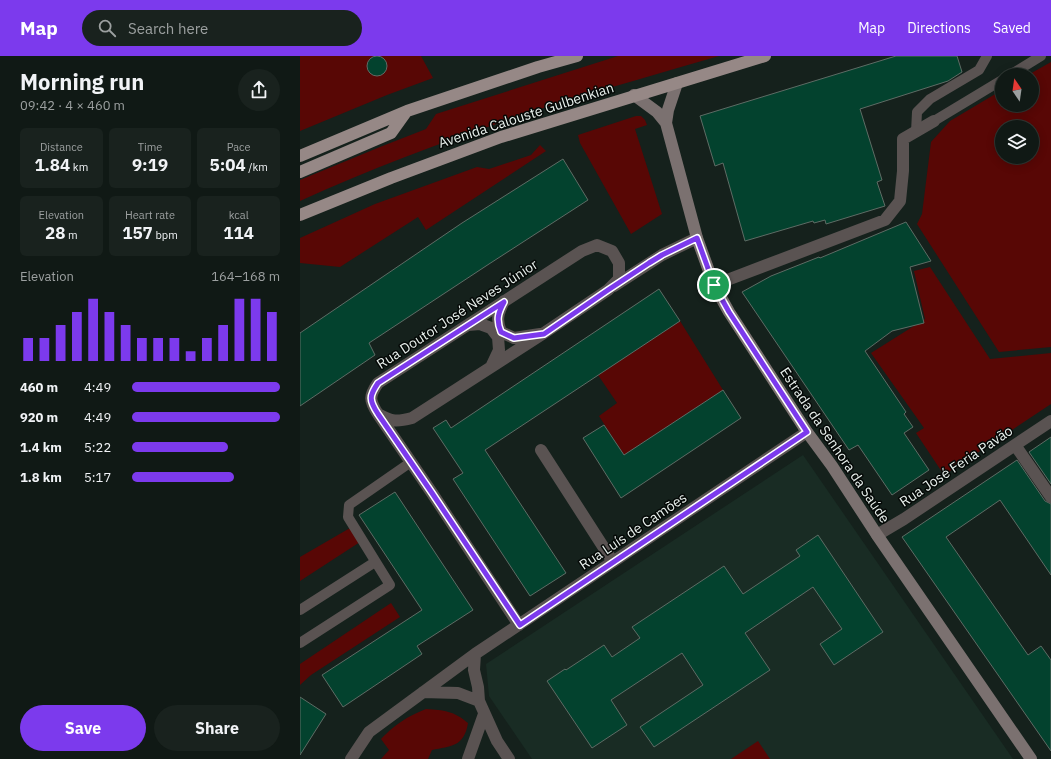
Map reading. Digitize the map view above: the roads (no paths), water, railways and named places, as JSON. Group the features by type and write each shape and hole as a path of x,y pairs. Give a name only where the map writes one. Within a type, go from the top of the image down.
{"main road":[{"path":"300,156 407,111 538,67 577,56"},
{"name":"Avenida Calouste Gulbenkian","path":"300,215 391,178 501,137 765,56"},
{"path":"300,172 391,133 407,111"}],"street":[{"path":"666,123 668,110 677,82"},
{"path":"634,95 657,112 666,123"},
{"path":"714,285 885,220 900,201 903,171 902,139 934,121"},
{"name":"Estrada da Senhora da Saúde","path":"666,123 697,238 714,285 729,312 807,432 832,466 877,535 1031,759"},
{"name":"Rua Doutor José Neves Júnior","path":"608,290 619,279 619,263 612,251 597,245 582,251 378,383 371,394 372,405 378,414 387,419 399,421 412,418 544,334 662,255 697,238"},
{"path":"504,302 498,313 498,323 501,332 514,338 544,334"},
{"path":"468,325 480,324 491,328 498,337 499,350 490,368"},
{"path":"378,414 520,625"},
{"path":"400,446 398,435 404,425 412,418"},
{"name":"Rua José Feria Pavão","path":"877,535 910,515 1051,421"},
{"name":"Rua Luís de Camões","path":"351,759 369,732 475,654 807,432"},
{"path":"1015,445 1051,497"},
{"path":"541,450 613,562"},
{"path":"475,654 474,670 479,700 497,741 509,759"},
{"path":"423,692 458,693 479,700"},
{"path":"468,759 484,714"}],"lane":[{"path":"1022,68 1042,56"},
{"path":"916,132 917,112 930,99 979,70 985,57"},
{"path":"934,121 995,84"},
{"path":"300,643 390,585 348,517 349,505 411,462"},
{"path":"300,610 375,562"}]}
